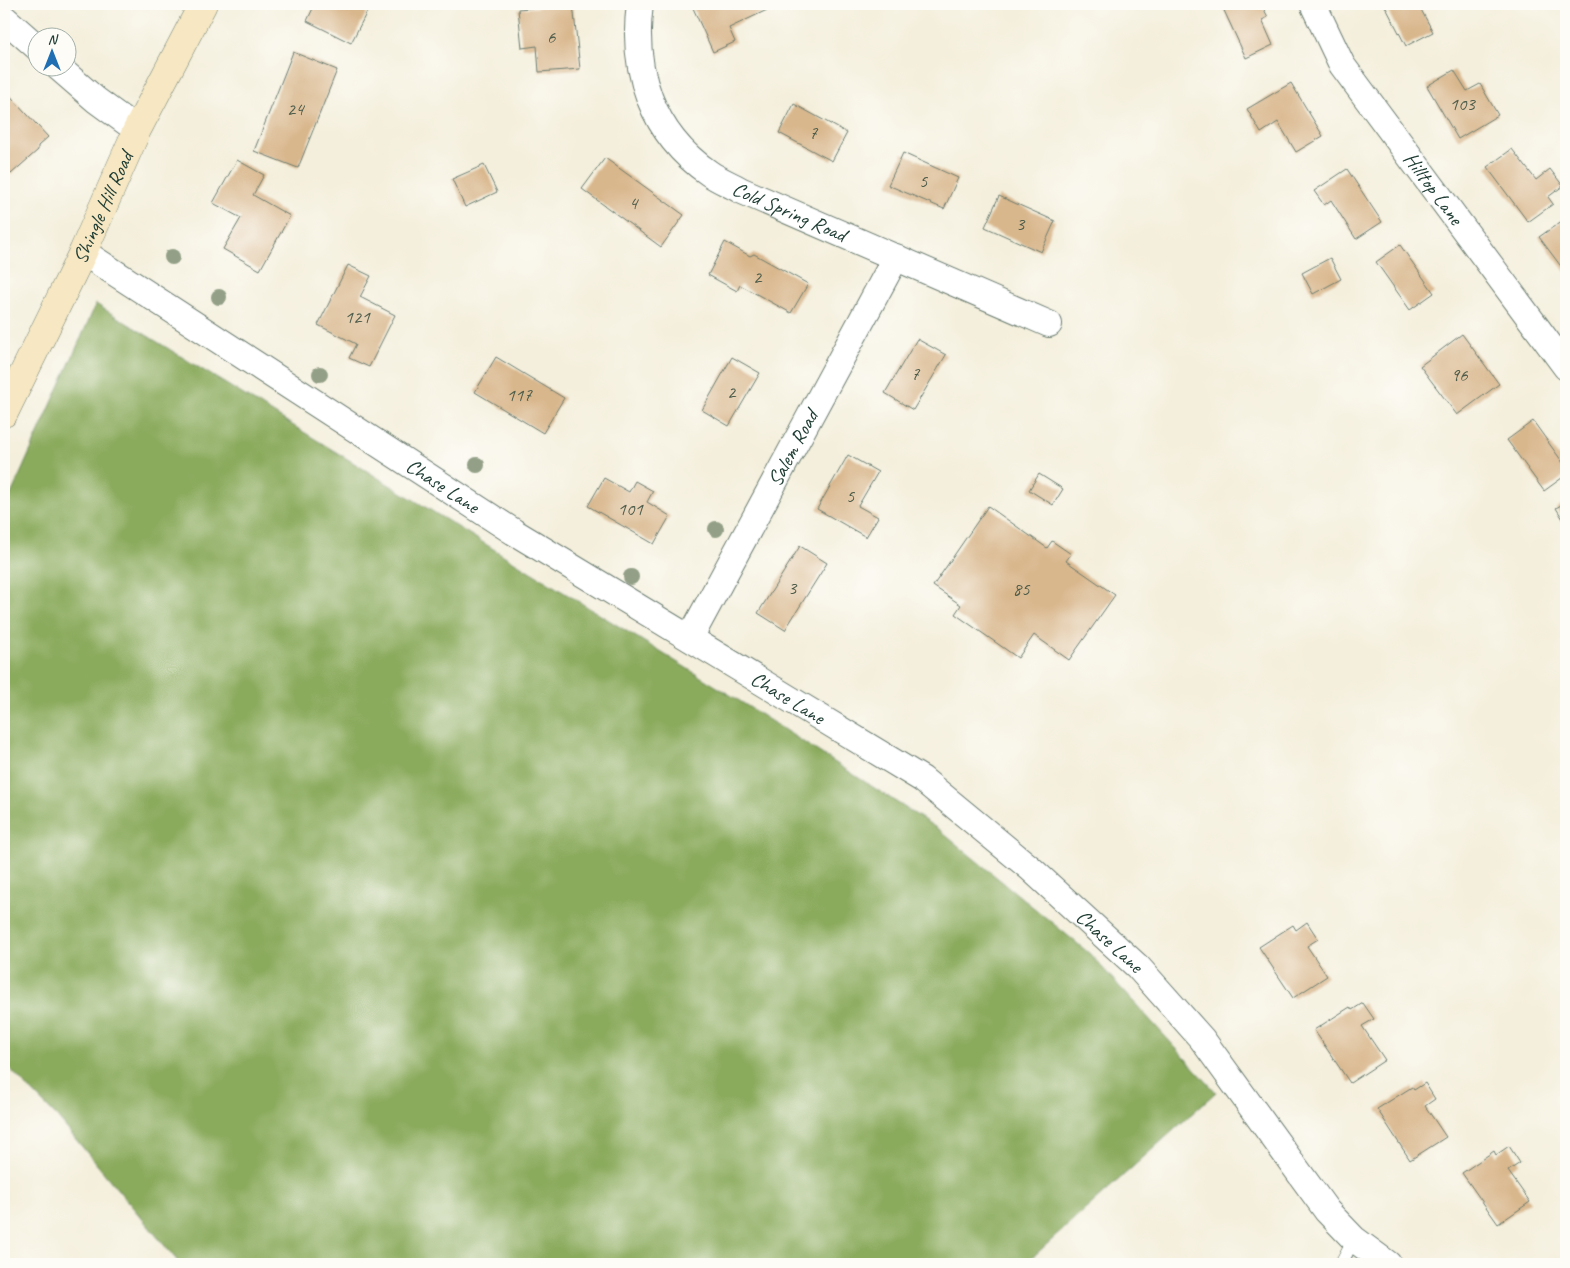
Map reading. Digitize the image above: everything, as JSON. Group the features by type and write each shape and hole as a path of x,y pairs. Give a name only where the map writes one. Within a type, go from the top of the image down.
{"street":[{"name":"Shingle Hill Road","path":"4,413 83,252 137,130 202,4"},
{"name":"Cold Spring Road","path":"640,4 636,31 639,66 649,98 665,129 683,150 709,173 740,190 1049,324"},
{"name":"Hilltop Lane","path":"1313,4 1342,65 1566,367"},
{"path":"4,18 28,39"},
{"path":"71,78 96,100 137,130"},
{"name":"Chase Lane","path":"83,252 514,532 922,780 1030,868 1138,967 1186,1020 1225,1070 1314,1196 1336,1222 1354,1239 1388,1264"},
{"name":"Salem Road","path":"690,638 896,257"}],"lane":[{"path":"1341,1264 1354,1239"}],"green space":[{"path":"96,304 732,696 938,829 1089,953 1216,1092 1025,1264 180,1264 58,1118 4,1063 4,510"}],"building":[{"path":"315,4 371,4 351,43 307,21"},
{"path":"573,4 580,69 539,72 537,46 522,48 518,9"},
{"path":"703,4 764,4 767,10 729,28 735,42 713,52 693,8"},
{"path":"1221,4 1254,4 1255,6 1261,4 1268,17 1262,20 1273,45 1246,58"},
{"path":"1384,4 1418,4 1433,32 1406,46"},
{"path":"293,52 337,70 298,168 254,151"},
{"path":"1454,70 1467,91 1480,84 1498,115 1458,139 1427,86"},
{"path":"1291,83 1323,136 1296,152 1278,122 1261,133 1247,109"},
{"path":"4,89 48,137 38,146 38,150 11,174 4,166"},
{"path":"794,104 847,133 832,161 779,133"},
{"path":"1512,149 1536,180 1550,169 1563,186 1548,197 1553,204 1528,222 1487,167"},
{"path":"903,153 958,178 944,209 888,185"},
{"path":"605,158 684,215 661,247 582,189"},
{"path":"237,160 264,175 253,195 290,216 260,270 223,249 241,218 213,203"},
{"path":"484,165 497,192 465,207 452,179"},
{"path":"1347,169 1382,222 1356,239 1331,200 1324,205 1314,191"},
{"path":"999,196 1055,221 1041,252 985,227"},
{"path":"1566,218 1566,273 1539,237"},
{"path":"725,242 750,256 754,254 808,284 791,313 740,285 737,291 708,275"},
{"path":"1400,245 1434,293 1410,310 1376,262"},
{"path":"1330,258 1341,279 1313,294 1302,273"},
{"path":"348,265 371,276 360,297 395,315 369,367 349,358 356,344 318,325"},
{"path":"1462,334 1499,384 1457,415 1420,366"},
{"path":"917,339 946,355 913,410 885,393"},
{"path":"496,357 564,398 543,433 475,392"},
{"path":"732,357 760,373 729,426 702,410"},
{"path":"1533,421 1566,467 1566,475 1544,491 1507,440"},
{"path":"848,455 878,472 858,506 878,517 866,537 817,509"},
{"path":"1039,474 1063,489 1053,505 1029,490"},
{"path":"604,478 629,492 635,481 653,491 647,502 670,516 654,544 588,506"},
{"path":"1566,502 1566,524 1556,508"},
{"path":"988,506 1047,548 1052,541 1071,554 1066,561 1115,595 1069,660 1034,635 1018,658 955,614 961,605 933,586"},
{"path":"800,546 827,563 785,630 758,613"},
{"path":"1307,922 1318,939 1307,946 1327,976 1293,998 1259,947 1293,925 1296,930"},
{"path":"1363,1003 1374,1019 1362,1026 1385,1060 1350,1083 1314,1030 1350,1007 1352,1010"},
{"path":"1425,1083 1435,1099 1425,1106 1446,1137 1410,1160 1377,1109 1412,1087 1414,1090"},
{"path":"1509,1146 1520,1163 1508,1171 1530,1202 1498,1224 1462,1173 1494,1151 1496,1155"}]}
